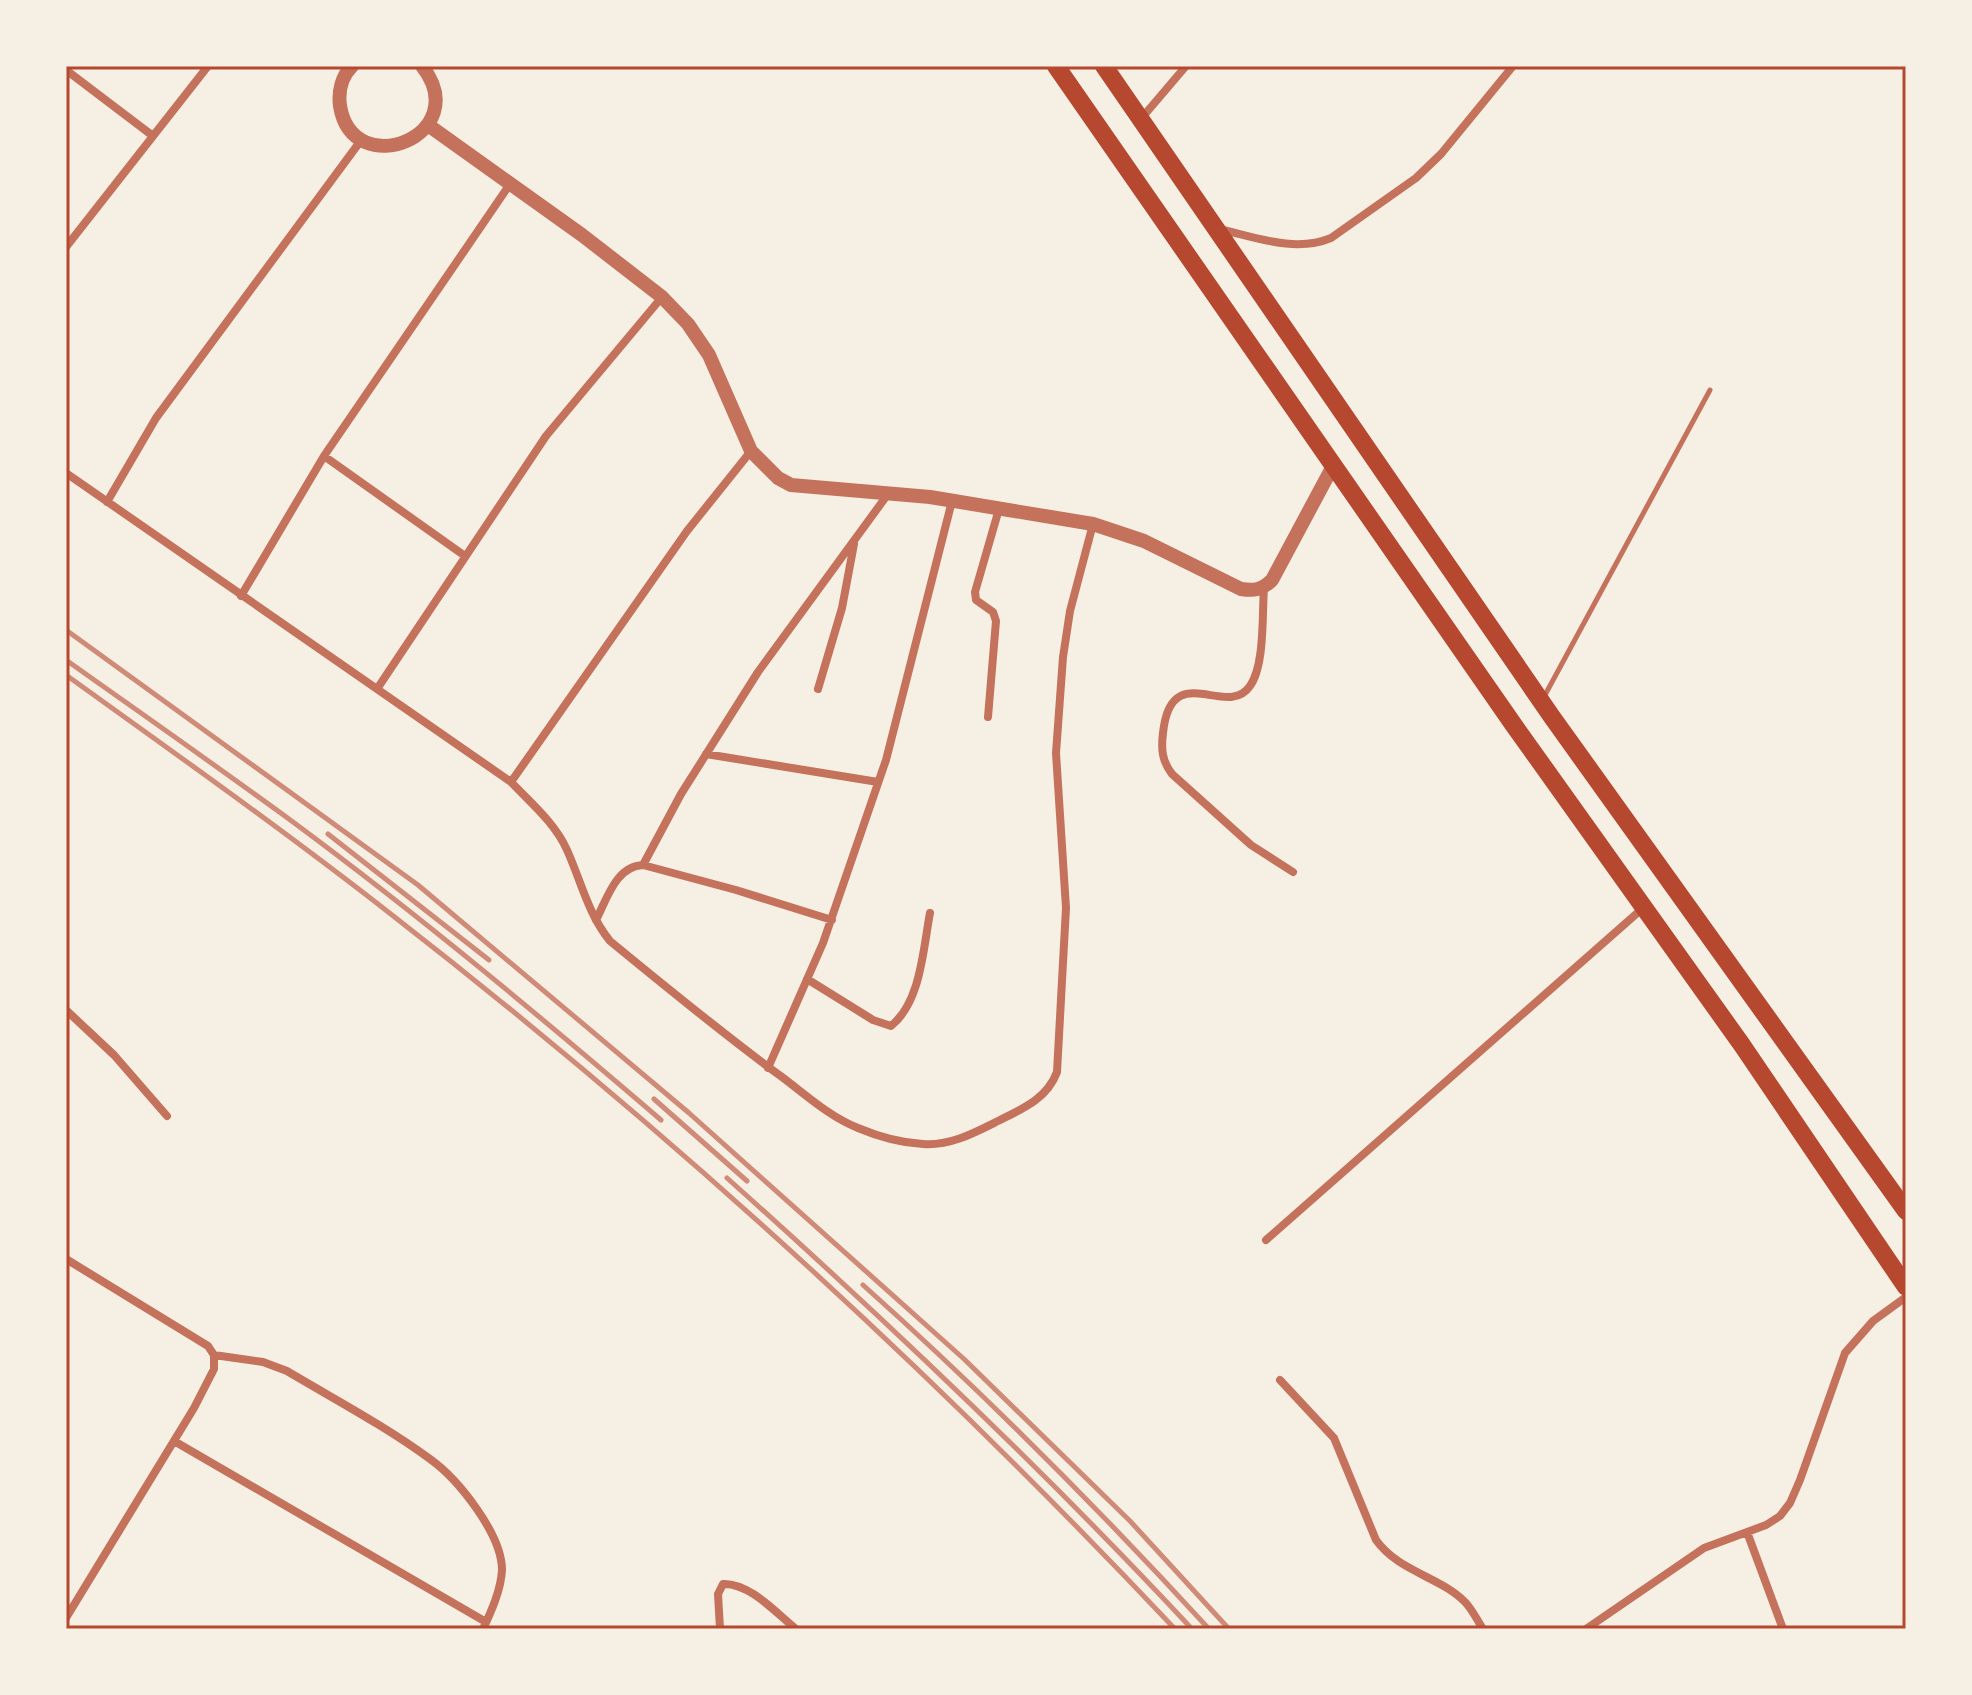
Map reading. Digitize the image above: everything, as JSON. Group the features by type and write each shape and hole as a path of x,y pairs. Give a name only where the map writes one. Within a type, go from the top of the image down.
{"highway":[{"path":"1056,66 1814,1150 1906,1287"},
{"path":"1104,66 1541,701 1906,1211"}],"street":[{"path":"66,247 208,66"},
{"path":"345,68 339,98 342,115 350,130 377,145 393,146 408,142 428,125 435,106 435,91 430,76 422,66"},
{"path":"1139,120 1186,66"},
{"path":"1214,228 1295,246 1316,245 1331,238 1441,154 1513,66"},
{"path":"66,70 153,136"},
{"path":"428,125 662,297 688,324 709,355 751,451 778,478 791,485 952,501 1093,524 1144,541 1241,589 1264,588"},
{"path":"107,502 156,418 362,139"},
{"path":"241,596 324,456 510,184"},
{"path":"377,689 546,436 662,297"},
{"path":"511,782 687,531 751,451"},
{"path":"324,456 465,556"},
{"path":"1293,872 1251,845 1172,774 1164,763 1162,747 1171,704 1179,696 1189,692 1229,697 1241,695 1250,687 1257,667 1264,588 1272,580 1333,466"},
{"path":"66,473 511,782 555,828 567,849 596,920 610,941 768,1068 836,1117 858,1128 923,1144 944,1143 968,1136 1026,1107 1053,1084 1059,1056 1066,908 1056,753 1063,657 1070,611 1093,524"},
{"path":"643,865 681,794 758,672 888,494"},
{"path":"768,1068 832,920 886,760 952,501"},
{"path":"988,717 996,621 993,612 976,600 975,592 999,509"},
{"path":"818,689 842,608 855,540"},
{"path":"706,754 878,782"},
{"path":"596,920 621,872 633,865 736,890 832,920"},
{"path":"1266,1240 1644,908"},
{"path":"807,979 873,1020 891,1026 899,1020 915,987 930,913"},
{"path":"66,1010 114,1055 167,1116"},
{"path":"66,1259 187,1332 208,1346 214,1355 214,1369 174,1441 66,1618"},
{"path":"1586,1629 1704,1548 1766,1525 1780,1516 1790,1503 1812,1450 1845,1353 1873,1321 1906,1297"},
{"path":"174,1441 484,1625 498,1591 502,1571 499,1550 490,1530 452,1479 431,1459 287,1371 263,1362 214,1355"},
{"path":"1280,1380 1334,1438 1376,1540 1386,1554 1452,1592 1467,1604 1483,1629"},
{"path":"1747,1532 1783,1629"},
{"path":"720,1629 718,1594 723,1584 734,1584 747,1590 796,1629"}],"lane":[{"path":"1541,701 1710,390"}],"railway":[{"path":"66,630 418,885 689,1113 964,1359 1130,1521 1229,1629"},
{"path":"66,660 265,801 387,894 661,1120"},
{"path":"66,675 352,884 598,1082 699,1169 894,1347 1083,1533 1175,1629"},
{"path":"328,834 489,960"},
{"path":"654,1099 747,1181"},
{"path":"727,1178 965,1398 1192,1629"},
{"path":"863,1285 1040,1453 1209,1629"}]}
